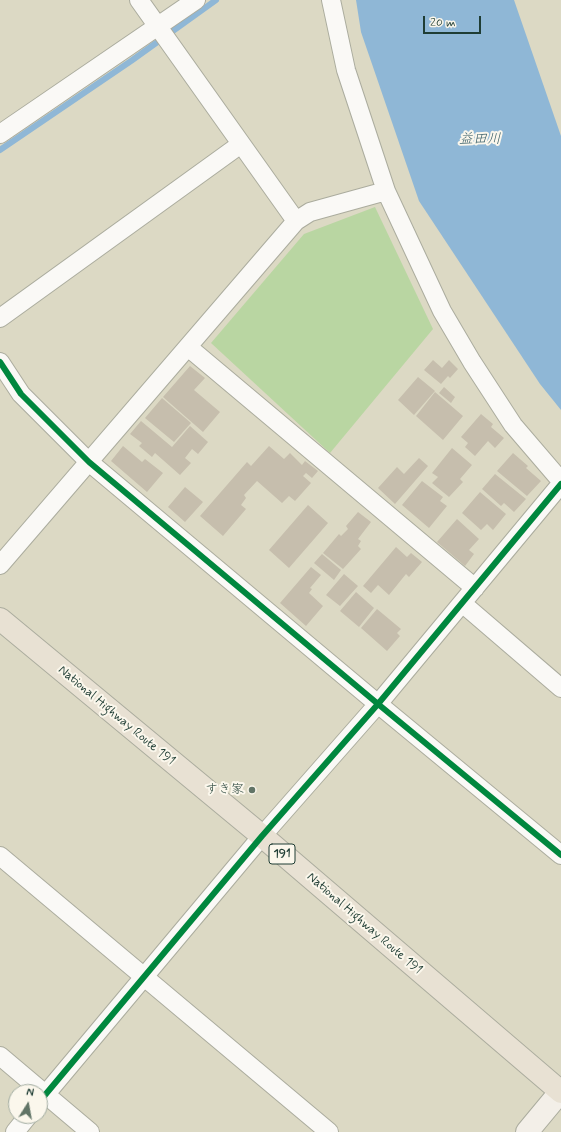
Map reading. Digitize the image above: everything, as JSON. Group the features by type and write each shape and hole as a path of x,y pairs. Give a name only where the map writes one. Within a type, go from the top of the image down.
{"highway":[{"name":"National Highway Route 191","path":"0,620 262,836 561,1092"}],"street":[{"path":"139,0 296,221"},
{"path":"0,134 196,0"},
{"path":"48,1092 262,836 378,704 561,482 513,425 472,362 442,311 386,191 346,70 331,0"},
{"path":"0,318 241,144"},
{"path":"0,565 296,221 310,212 386,191"},
{"path":"188,347 475,588"},
{"path":"0,362 21,394 89,462 561,855"},
{"path":"462,603 561,688"},
{"path":"0,856 328,1132"},
{"path":"0,1056 29,1084"},
{"path":"527,1132 561,1092"},
{"path":"48,1102 90,1132"},
{"path":"14,1132 21,1124"}],"green space":[{"path":"375,207 433,329 330,453 211,343 304,234"}],"water":[{"name":"益田川","path":"356,0 514,0 561,136 561,410 540,384 419,201 361,32"}],"building":[{"path":"433,360 442,368 449,360 458,369 450,378 448,376 441,384 424,370"},
{"path":"190,366 205,378 194,390 220,412 203,432 163,397"},
{"path":"418,377 435,391 414,415 398,400"},
{"path":"444,387 455,397 451,403 439,393"},
{"path":"435,392 463,416 443,440 416,416"},
{"path":"162,398 191,423 174,442 145,418"},
{"path":"481,414 493,424 491,427 504,438 495,448 488,441 475,456 465,447 468,443 461,437"},
{"path":"141,421 172,447 190,426 208,442 198,454 192,449 185,458 191,463 180,475 155,453 152,457 139,446 142,443 130,434"},
{"path":"123,446 142,462 145,459 163,473 147,492 111,461"},
{"path":"269,446 284,459 290,453 302,465 305,461 318,471 312,478 306,473 303,476 311,483 295,501 289,496 282,503 257,481 244,495 246,498 241,505 246,509 223,536 200,516 247,462 251,466"},
{"path":"452,448 472,465 460,479 463,482 449,497 432,483 438,477 432,473"},
{"path":"513,453 528,466 526,468 541,481 527,496 497,471"},
{"path":"419,458 428,466 395,504 378,488 397,467 404,474"},
{"path":"495,474 526,499 514,512 504,503 501,506 482,489"},
{"path":"422,481 443,497 440,501 447,506 429,528 402,505"},
{"path":"185,487 203,502 185,522 168,507"},
{"path":"480,492 506,514 493,530 487,524 481,530 462,513"},
{"path":"308,505 328,523 289,568 269,550"},
{"path":"358,512 371,522 358,539 361,541 358,546 361,549 343,569 323,553 339,534 341,536 348,529 346,526"},
{"path":"457,519 479,539 469,550 474,554 465,566 437,542"},
{"path":"396,547 407,557 411,553 422,562 409,577 406,574 389,595 378,585 371,593 363,586"},
{"path":"322,554 341,570 334,580 314,563"},
{"path":"311,567 321,575 310,588 312,589 309,593 323,606 306,626 280,603"},
{"path":"344,574 358,586 340,606 326,595"},
{"path":"356,592 374,608 359,627 340,611"},
{"path":"377,609 401,629 397,633 400,636 387,651 361,628"}],"waterway":[{"path":"0,150 131,61 216,0"}],"cycle path":[{"path":"0,362 21,394 89,462 561,855"},
{"path":"48,1091 262,836 378,704 561,484"}],"place":[{"name":"すき家","path":"252,790"}]}
